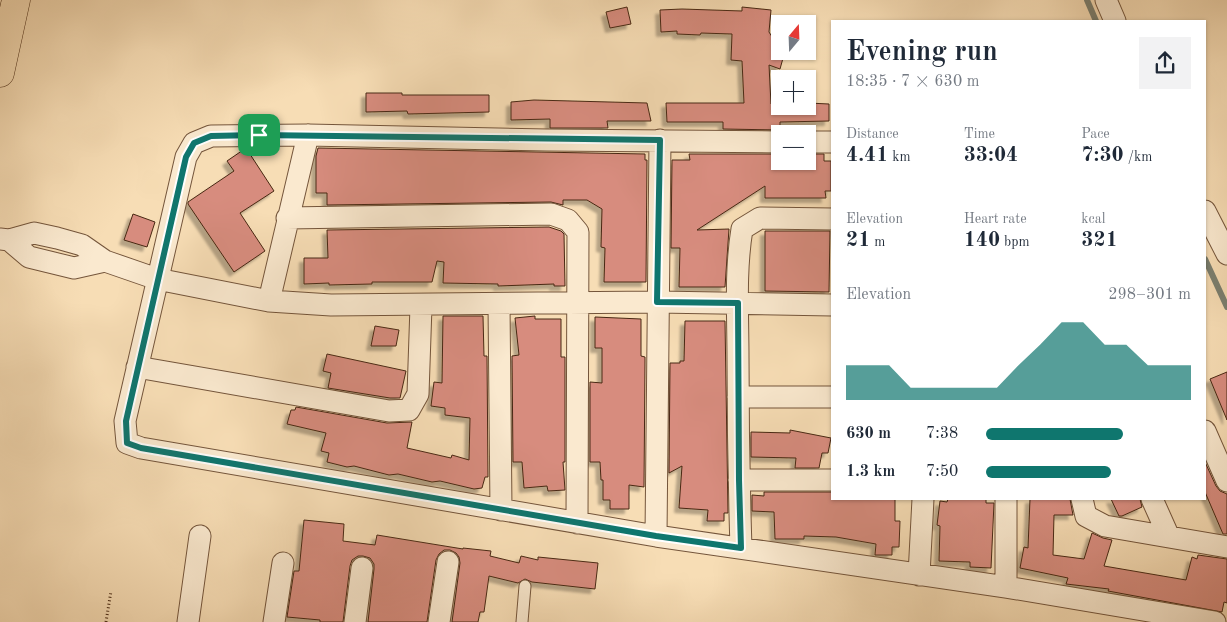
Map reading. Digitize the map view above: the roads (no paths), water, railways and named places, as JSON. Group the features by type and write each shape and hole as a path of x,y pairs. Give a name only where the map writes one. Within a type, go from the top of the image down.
{"highway":[{"path":"0,73 16,0"}],"street":[{"path":"1106,0 1115,20"},
{"path":"269,301 308,135"},
{"path":"771,142 308,135 211,136 194,143 186,157 137,367 126,421 127,443 141,448 656,536 919,574 1215,622"},
{"path":"656,536 660,140"},
{"path":"816,142 831,142"},
{"path":"1206,213 1227,254"},
{"path":"288,218 552,214 568,220 578,232 577,523"},
{"path":"741,548 738,303 739,249 742,229 760,218 831,219"},
{"path":"4,239 34,234 57,238 82,245 105,260 157,278 269,301 331,305 421,306 657,302 831,304"},
{"path":"499,304 500,510"},
{"path":"137,367 389,411 408,410 418,394 421,306"},
{"path":"738,397 831,397"},
{"path":"1206,433 1227,481"},
{"path":"739,480 831,480"},
{"path":"919,574 924,500"},
{"path":"1006,500 1006,588"},
{"path":"1082,500 1086,516 1105,526 1227,547"},
{"path":"1152,500 1169,537"},
{"path":"188,622 200,536"},
{"path":"439,622 448,562"},
{"path":"274,622 284,563"},
{"path":"355,622 362,568"}],"lane":[{"path":"522,622 525,586"}],"waterway":[{"path":"1087,0 1096,20"},
{"path":"1206,261 1227,307"}]}
